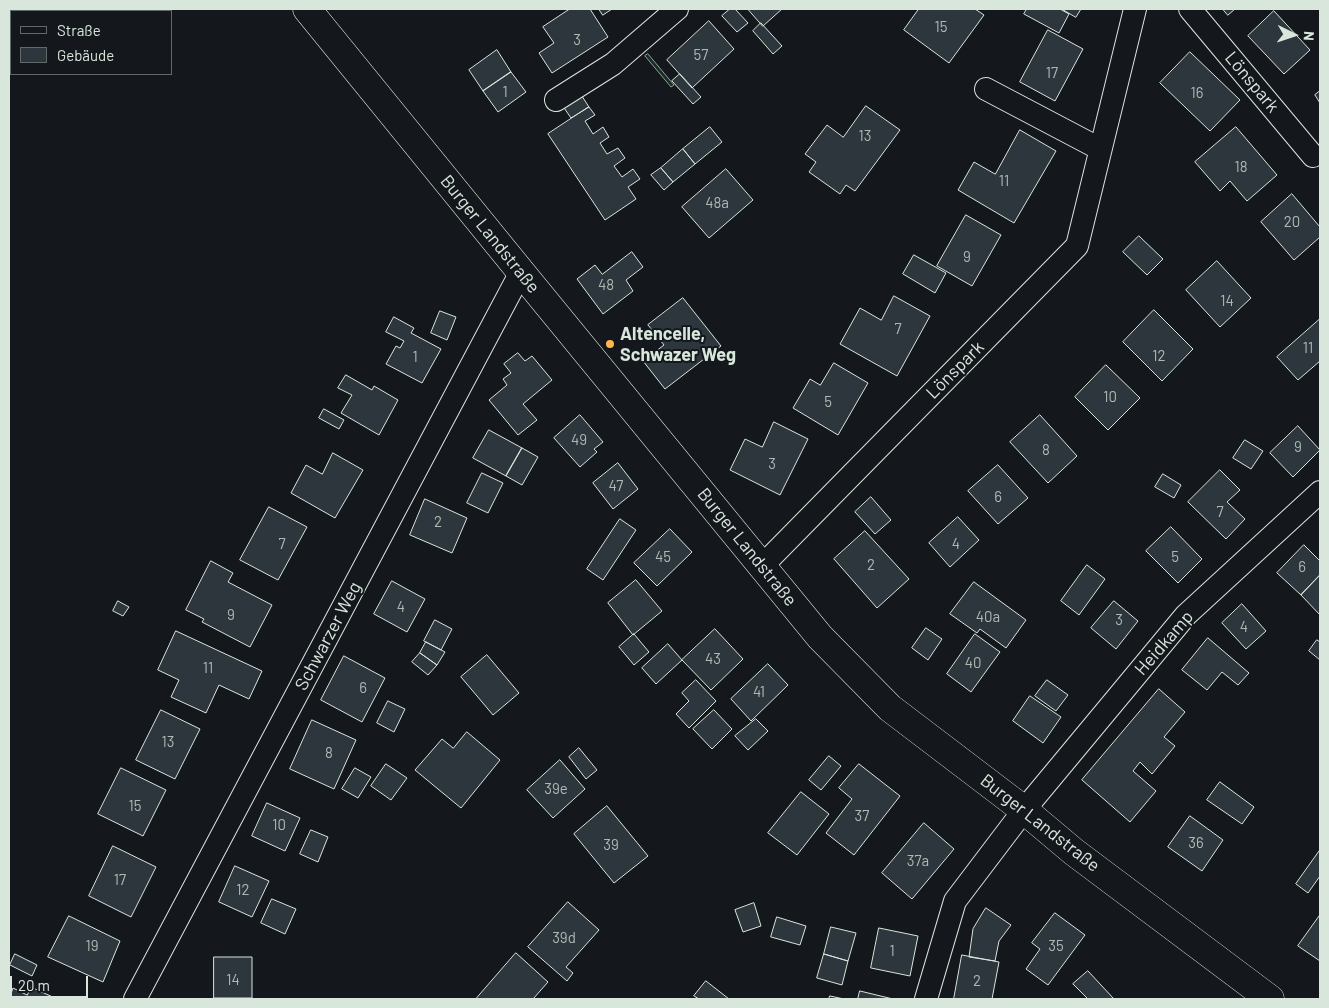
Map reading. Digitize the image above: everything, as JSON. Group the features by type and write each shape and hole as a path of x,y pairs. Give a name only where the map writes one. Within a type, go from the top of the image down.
{"street":[{"name":"Burger Landstraße","path":"307,9 820,637 890,708 1024,810 1074,852 1270,999"},
{"path":"556,100 613,64 678,9"},
{"name":"Lönspark","path":"763,566 1077,246 1135,9"},
{"name":"Lönspark","path":"1190,9 1313,156"},
{"path":"986,89 1100,149"},
{"name":"Schwarzer Weg","path":"135,999 521,272"},
{"name":"Heidkamp","path":"926,999 955,901 1024,810 1186,615 1320,492"}],"green space":[{"path":"648,54 674,85 671,87 645,56"}],"building":[{"path":"570,9 590,9 608,37 552,73 539,53 554,43 543,27"},
{"path":"599,9 612,9 603,15"},
{"path":"730,9 735,9 748,23 737,32 722,16"},
{"path":"748,9 782,9 763,26"},
{"path":"919,9 975,9 984,15 949,63 904,30"},
{"path":"1027,9 1060,9 1069,14 1059,33 1024,14"},
{"path":"1062,9 1081,9 1076,17"},
{"path":"1223,9 1235,9 1228,15"},
{"path":"1274,11 1310,50 1284,74 1248,36"},
{"path":"709,21 734,49 692,88 667,60"},
{"path":"761,23 782,46 773,54 753,31"},
{"path":"1048,30 1083,49 1055,101 1020,82"},
{"path":"497,50 511,72 483,91 469,70"},
{"path":"1190,52 1240,100 1210,131 1160,83"},
{"path":"511,72 526,92 498,112 483,91"},
{"path":"680,74 701,97 693,104 672,81"},
{"path":"578,90 589,107 571,118 560,102"},
{"path":"1320,91 1320,103 1315,95"},
{"path":"866,106 900,130 855,191 846,185 840,194 809,172 816,162 805,154 827,125 843,137"},
{"path":"589,107 595,115 585,121 593,134 603,127 609,137 600,143 607,154 618,148 625,158 614,166 622,177 633,169 640,179 628,187 636,199 605,220 548,134"},
{"path":"710,127 722,142 695,164 683,149"},
{"path":"1236,127 1277,175 1247,201 1230,181 1220,191 1195,162"},
{"path":"1020,130 1056,151 1014,223 958,190 974,162 995,174"},
{"path":"683,149 695,164 673,182 661,168"},
{"path":"661,168 673,182 664,190 651,175"},
{"path":"726,169 753,200 709,238 682,207"},
{"path":"1292,194 1320,227 1320,237 1294,260 1261,222"},
{"path":"966,215 1001,235 972,286 937,266"},
{"path":"1139,236 1163,259 1147,275 1123,252"},
{"path":"632,252 643,267 626,280 633,291 603,314 577,279 595,265 602,274"},
{"path":"914,255 946,273 935,293 903,274"},
{"path":"1217,261 1251,298 1220,327 1186,290"},
{"path":"894,296 930,316 897,376 840,344 860,308 881,320"},
{"path":"683,298 721,346 665,389 643,361 664,345 648,325"},
{"path":"1154,310 1193,349 1162,381 1123,342"},
{"path":"440,311 456,317 447,340 431,333"},
{"path":"394,317 414,328 411,333 441,349 422,383 386,364 396,346 400,348 404,341 386,332"},
{"path":"1320,319 1320,361 1298,380 1277,357"},
{"path":"518,353 525,361 532,356 552,380 523,404 537,420 518,435 489,400 507,385 503,379 511,373 504,364"},
{"path":"834,363 868,383 838,435 793,408 810,379 820,385"},
{"path":"1106,365 1140,398 1108,430 1075,397"},
{"path":"346,375 372,390 374,386 398,400 379,435 341,413 352,395 338,388"},
{"path":"324,409 344,420 339,429 319,418"},
{"path":"580,415 603,442 594,449 597,452 580,467 554,438"},
{"path":"1040,415 1077,456 1048,483 1010,442"},
{"path":"774,422 808,439 780,495 730,470 745,439 762,447"},
{"path":"1298,426 1320,450 1293,477 1270,453"},
{"path":"489,430 522,448 506,476 473,458"},
{"path":"1245,440 1263,451 1251,469 1233,458"},
{"path":"522,448 538,457 522,485 506,476"},
{"path":"333,453 363,470 335,518 291,493 306,465 322,474"},
{"path":"618,463 638,489 613,509 593,483"},
{"path":"998,465 1028,498 998,524 968,491"},
{"path":"1220,470 1240,490 1227,502 1245,519 1226,539 1188,502"},
{"path":"482,473 503,483 488,513 467,503"},
{"path":"1163,474 1181,485 1174,498 1155,487"},
{"path":"871,497 891,520 875,534 855,512"},
{"path":"425,499 467,518 452,553 410,535"},
{"path":"269,507 307,527 278,580 240,560"},
{"path":"958,517 979,540 950,567 929,543"},
{"path":"620,519 636,530 603,580 587,569"},
{"path":"1171,527 1202,559 1178,583 1146,551"},
{"path":"670,529 692,552 657,586 634,563"},
{"path":"865,531 909,579 877,608 834,559"},
{"path":"1304,545 1320,561 1320,575 1301,595 1277,573"},
{"path":"211,561 233,573 228,582 272,605 250,647 202,622 204,619 186,610"},
{"path":"1087,565 1105,579 1079,615 1061,601"},
{"path":"1320,575 1320,615 1301,595"},
{"path":"636,580 662,611 633,635 608,603"},
{"path":"392,581 425,599 407,632 374,614"},
{"path":"974,582 1026,620 1006,648 980,629 977,633 950,614"},
{"path":"118,601 129,607 123,616 113,611"},
{"path":"1114,601 1138,621 1116,649 1091,628"},
{"path":"1242,604 1266,631 1246,649 1222,623"},
{"path":"435,620 452,629 441,650 424,641"},
{"path":"926,628 942,639 928,660 912,648"},
{"path":"715,629 743,659 711,690 682,660"},
{"path":"176,631 262,671 249,699 219,685 206,713 171,697 179,680 158,670"},
{"path":"634,634 649,652 634,665 619,647"},
{"path":"975,634 1000,652 971,692 947,674"},
{"path":"1208,638 1249,673 1238,685 1222,672 1207,690 1182,670"},
{"path":"1317,640 1320,642 1320,660 1309,651"},
{"path":"426,642 445,652 437,665 420,653"},
{"path":"668,644 682,660 656,684 642,668"},
{"path":"420,653 437,665 428,675 412,662"},
{"path":"487,655 519,693 493,715 461,677"},
{"path":"344,656 385,678 362,722 321,700"},
{"path":"768,664 788,685 751,721 731,699"},
{"path":"696,680 716,701 689,728 676,714 689,701 682,693"},
{"path":"1047,680 1068,695 1056,711 1035,696"},
{"path":"1159,689 1185,712 1164,737 1175,746 1152,774 1140,762 1133,771 1156,791 1130,822 1082,780"},
{"path":"1030,696 1061,717 1043,743 1013,721"},
{"path":"388,701 405,709 394,732 377,723"},
{"path":"161,710 200,729 175,779 136,760"},
{"path":"714,710 732,729 712,749 693,729"},
{"path":"756,719 768,731 748,750 735,736"},
{"path":"312,720 356,740 334,789 290,769"},
{"path":"467,732 500,760 461,808 415,770 442,739 453,748"},
{"path":"579,748 597,770 586,779 569,757"},
{"path":"829,756 841,766 821,790 809,780"},
{"path":"560,760 585,789 553,818 527,790"},
{"path":"386,764 407,778 391,800 371,786"},
{"path":"859,764 900,796 854,855 826,833 852,799 839,788"},
{"path":"121,768 166,790 143,836 98,814"},
{"path":"355,768 371,777 358,798 342,789"},
{"path":"1220,782 1254,807 1242,824 1207,800"},
{"path":"801,792 829,814 797,855 768,833"},
{"path":"267,803 300,818 285,851 252,836"},
{"path":"607,806 648,856 614,883 574,834"},
{"path":"1190,816 1223,840 1202,871 1168,847"},
{"path":"924,823 954,849 912,899 882,873"},
{"path":"311,830 328,837 318,862 300,854"},
{"path":"113,846 156,867 131,917 89,896"},
{"path":"1320,850 1320,876 1308,893 1296,884"},
{"path":"235,866 269,881 252,917 219,902"},
{"path":"272,899 296,909 285,934 261,923"},
{"path":"568,902 599,930 566,967 573,973 567,981 528,947"},
{"path":"754,903 761,926 743,932 735,910"},
{"path":"986,908 1011,925 999,941 995,961 969,957 973,929"},
{"path":"1055,913 1085,935 1048,985 1026,969 1040,949 1032,943"},
{"path":"1320,915 1320,961 1298,946"},
{"path":"69,916 120,941 103,982 48,957"},
{"path":"777,917 806,926 800,945 771,937"},
{"path":"831,927 856,933 848,961 824,954"},
{"path":"879,928 918,936 910,976 871,968"},
{"path":"516,953 548,982 533,999 476,999"},
{"path":"15,954 37,965 32,976 10,965"},
{"path":"824,954 848,961 842,985 817,978"},
{"path":"962,955 999,962 992,999 954,999"},
{"path":"214,957 252,957 252,998 214,998"},
{"path":"1088,971 1114,999 1088,999 1073,984"},
{"path":"706,981 729,999 699,999 694,996"},
{"path":"31,987 57,999 9,999 13,988 27,995"},
{"path":"860,991 893,999 858,999"},
{"path":"830,996 844,999 829,999"}],"place":[{"name":"Altencelle, Schwazer Weg","path":"610,344"}]}
